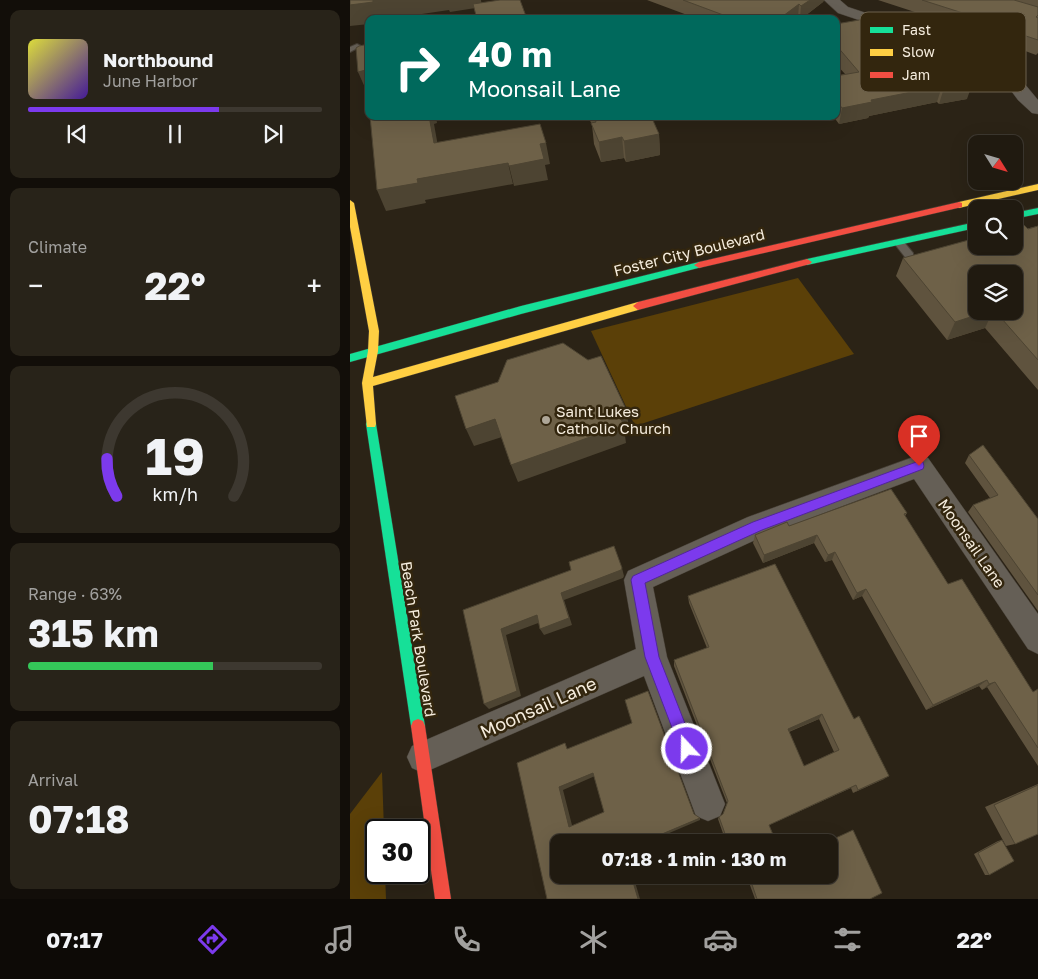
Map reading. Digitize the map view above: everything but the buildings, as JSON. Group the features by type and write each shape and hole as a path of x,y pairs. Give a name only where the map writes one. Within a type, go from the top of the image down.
{"main road":[{"name":"Foster City Boulevard","path":"350,358 634,281 796,241 1038,187"},
{"name":"Beach Park Boulevard","path":"350,203 374,331 373,351 367,383 371,424 444,899"},
{"path":"1023,214 1038,211"},
{"path":"356,372 367,383 653,302 800,264 968,227"}],"street":[{"path":"831,0 843,10 860,16"},
{"path":"1021,92 1038,109"},
{"name":"Moonsail Lane","path":"708,804 652,657 638,580 757,526 919,466 1038,639"},
{"name":"Moonsail Lane","path":"423,757 652,657"}],"lane":[{"path":"350,44 357,46 350,50"},
{"path":"899,242 909,255"}],"shaded area":[{"path":"798,278 854,354 635,426 591,331"},
{"path":"382,772 384,819 365,819 365,884 385,884 386,899 350,899 350,814"}],"traffic: fast":[{"path":"1023,214 1038,211"},
{"path":"807,262 968,227"},
{"path":"350,358 521,310 699,265"},
{"path":"371,424 418,726"}],"traffic: slow":[{"path":"959,205 1038,187"},
{"path":"350,203 374,331 373,351 367,383 371,424"},
{"path":"367,383 638,306"}],"traffic: jam":[{"path":"699,265 959,205"},
{"path":"638,306 807,262"},
{"path":"418,726 443,899"}],"place":[{"name":"Saint Lukes Catholic Church","path":"546,420"}],"route":[{"path":"687,749 652,657 638,580 757,526 919,466"}]}
